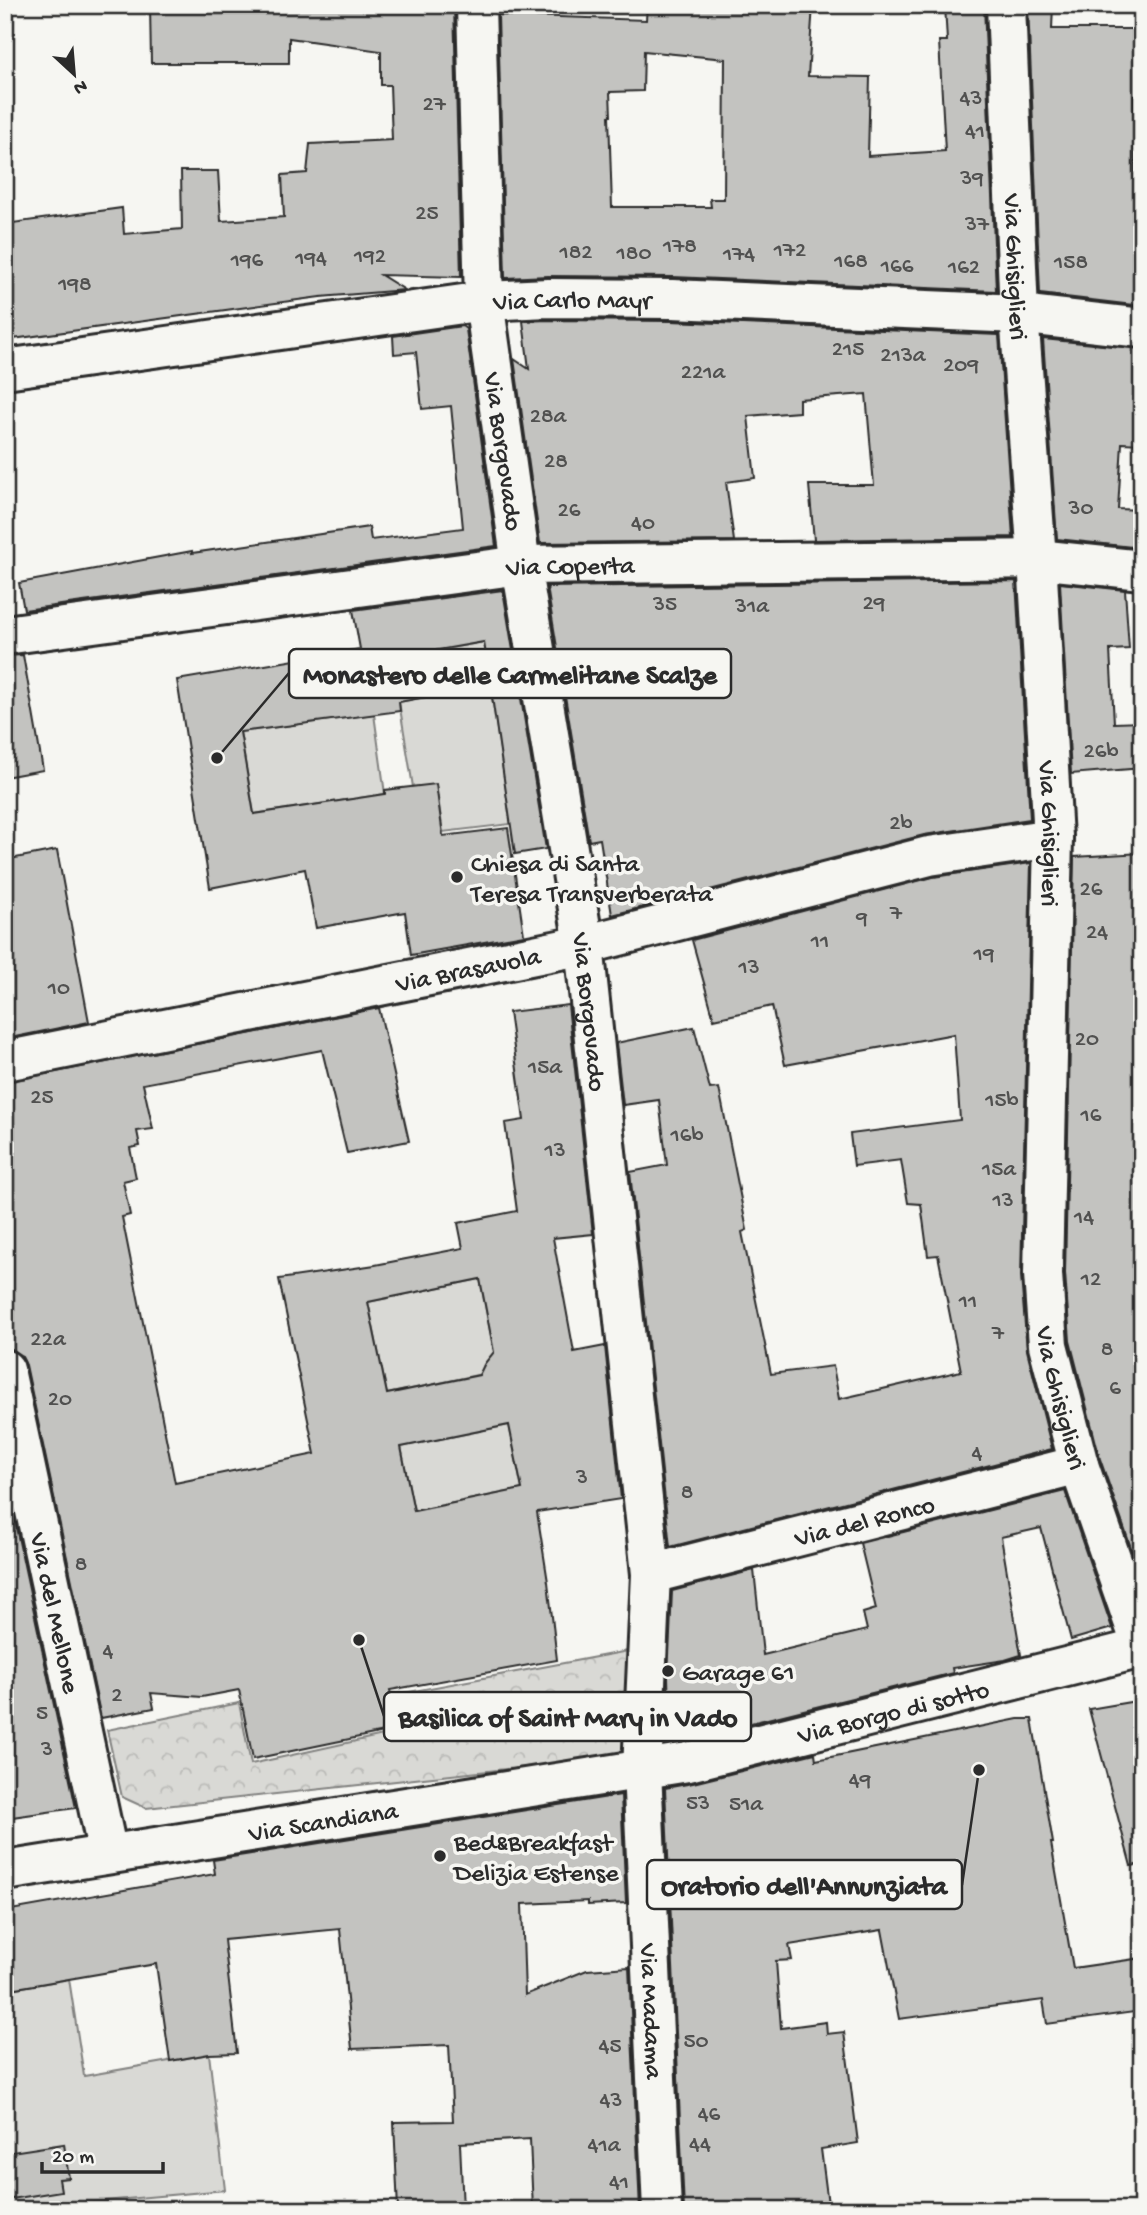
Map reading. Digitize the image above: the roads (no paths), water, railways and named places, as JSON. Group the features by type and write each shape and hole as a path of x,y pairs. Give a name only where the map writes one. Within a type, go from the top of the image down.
{"street":[{"name":"Via Borgovado","path":"476,5 484,301 521,565 584,945 651,1574 642,1770"},
{"name":"Via Ghisiglieri","path":"1006,5 1019,314 1053,838 1043,1274 1048,1345 1079,1465 1142,1648"},
{"name":"Via Carlo Mayr","path":"5,369 484,301 548,298 672,299 1019,314 1142,328"},
{"name":"Via Coperta","path":"5,635 521,565 1037,559 1142,570"},
{"name":"Via Brasavola","path":"5,1061 584,945 929,856 1053,838"},
{"name":"Via del Mellone","path":"5,1370 108,1854"},
{"name":"Via del Ronco","path":"651,1574 1079,1465"},
{"name":"Via Borgo di sotto","path":"642,1770 688,1762 1142,1648"},
{"name":"Via Scandiana","path":"5,1871 642,1770"},
{"name":"Via Madama","path":"642,1770 662,2210"}],"place":[{"name":"Monastero delle Carmelitane Scalze","path":"217,758"},
{"name":"Chiesa di Santa Teresa Transverberata","path":"457,877"},
{"name":"Basilica of Saint Mary in Vado","path":"359,1640"},
{"name":"Garage 61","path":"668,1671"},
{"name":"Oratorio dell'Annunziata","path":"979,1770"},
{"name":"Bed&Breakfast Delizia Estense","path":"440,1856"}]}
